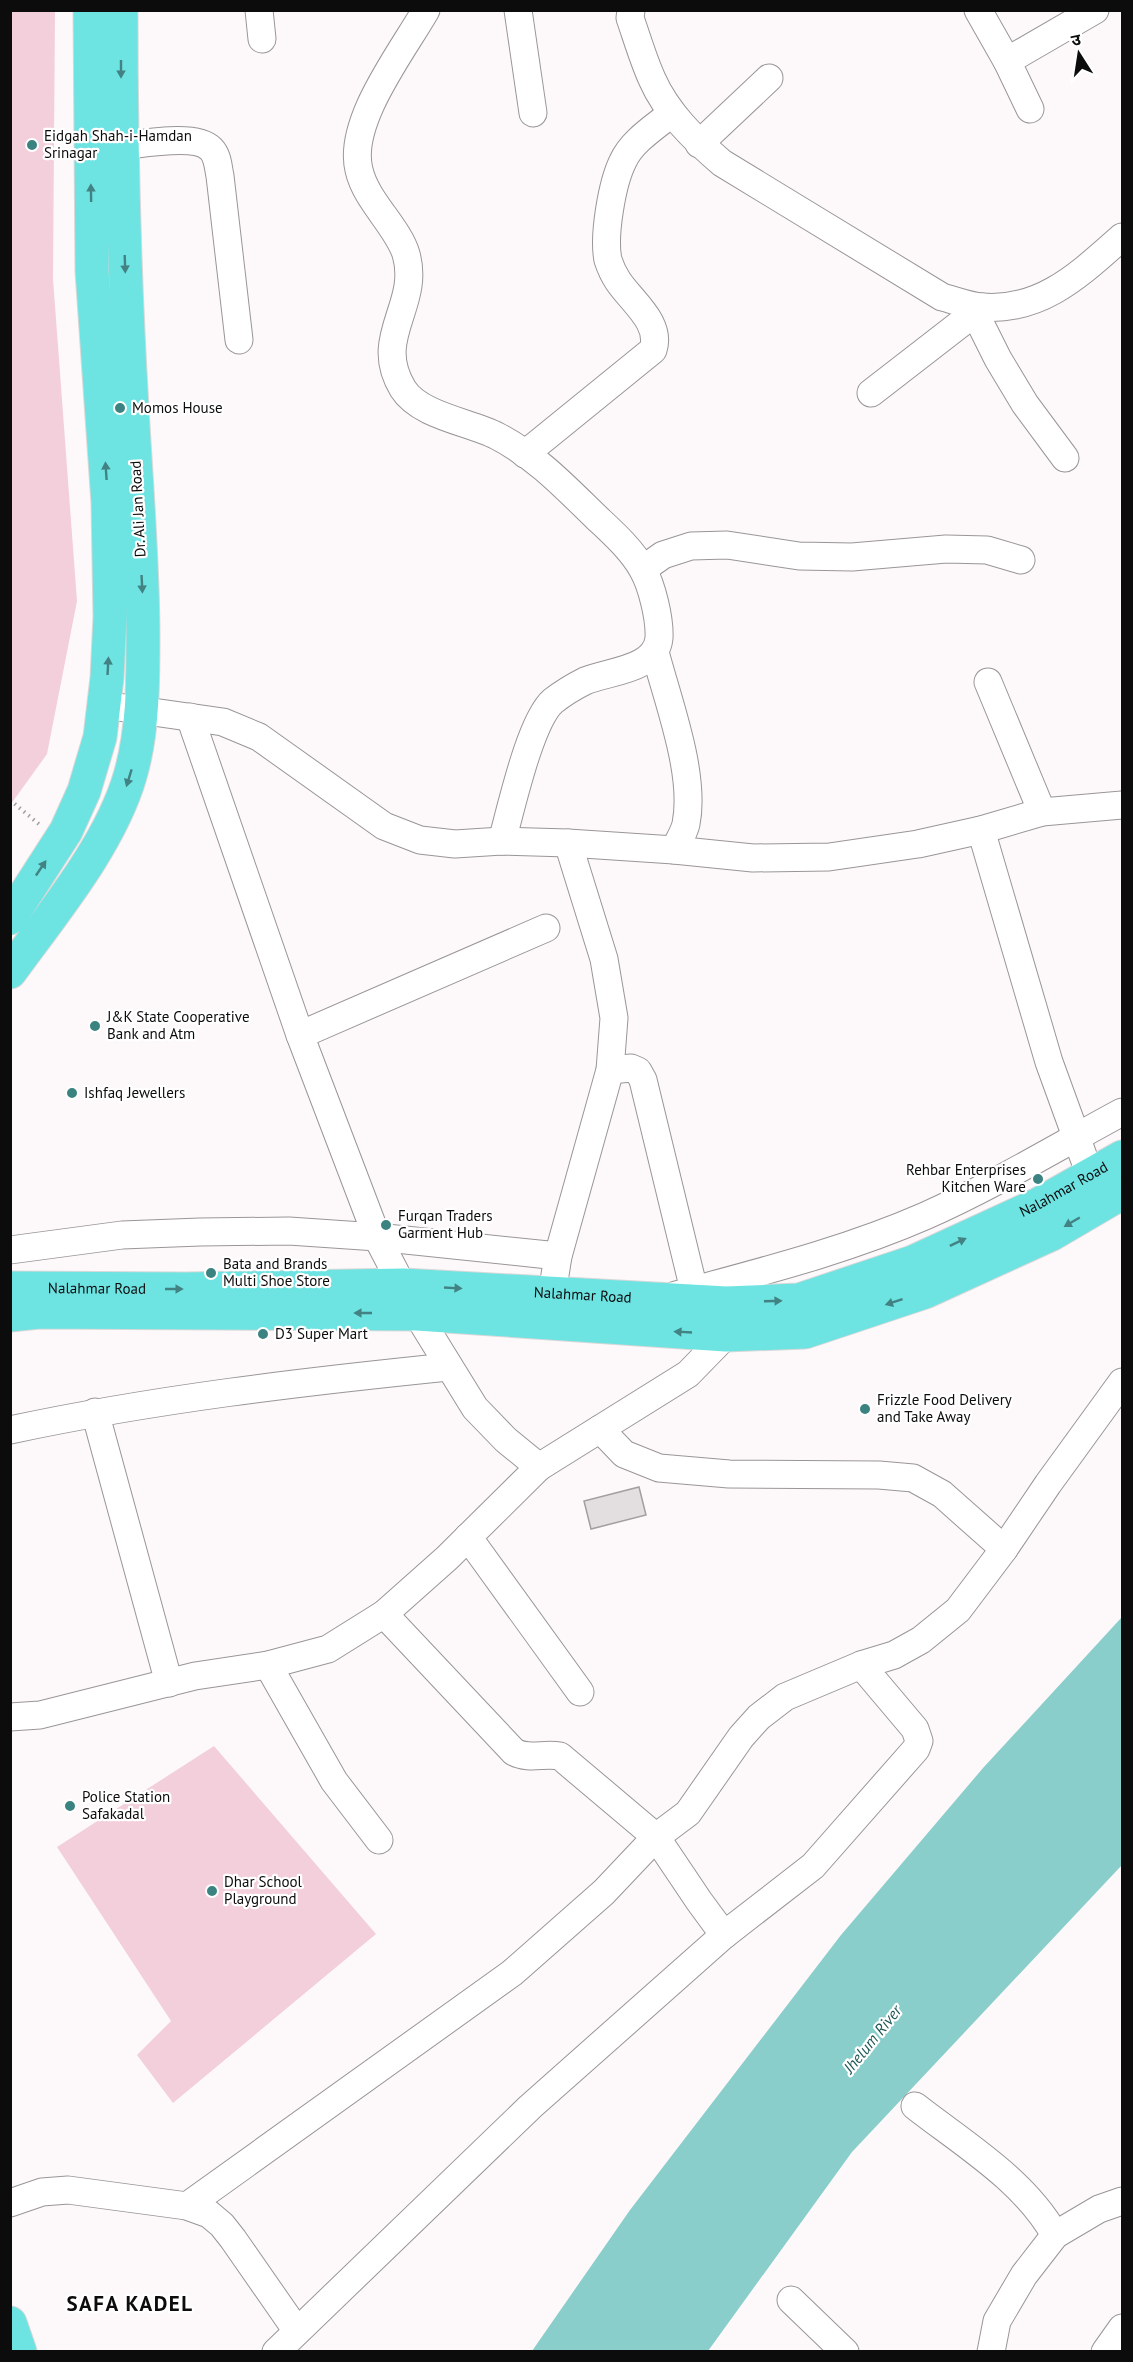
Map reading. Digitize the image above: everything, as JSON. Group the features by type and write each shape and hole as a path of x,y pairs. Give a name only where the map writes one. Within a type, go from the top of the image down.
{"main road":[{"name":"Dr. Ali Jan Road","path":"10,918 66,831 84,791 100,737 104,705 110,617 108,503 92,271 90,10"},
{"name":"Dr. Ali Jan Road","path":"10,972 103,841 131,775 142,711 143,590 129,361 121,146 121,10"},
{"name":"Nalahmar Road","path":"10,1315 39,1312 552,1293 661,1299 726,1319 800,1300 913,1262 1037,1205 1122,1157"},
{"name":"Nalahmar Road","path":"10,1288 185,1289 410,1299 726,1319 805,1332 925,1292 1052,1234 1111,1200"},
{"path":"10,2323 20,2352"}],"street":[{"path":"259,10 262,39"},
{"path":"426,10 369,106 358,139 359,170 372,198 405,250 411,272 409,294 399,318 391,348 394,369 403,389 415,403 497,436 555,477 621,541 643,569 653,594 659,637 655,652 682,754 689,795 686,826 674,850"},
{"path":"518,10 533,113"},
{"path":"631,10 630,18 652,79 672,113 699,144 722,163 942,297 978,310 1015,305 1050,295 1076,279 1122,237"},
{"path":"978,10 1007,61 1030,109"},
{"path":"1007,61 1095,10"},
{"path":"699,144 769,78"},
{"path":"525,454 653,350 657,339 654,328 617,280 608,260 607,235 615,187 623,161 635,144 672,113"},
{"path":"121,146 178,141 198,142 211,148 217,159 220,176 239,340"},
{"path":"872,393 978,310"},
{"path":"978,310 998,359 1025,404 1065,458"},
{"path":"643,569 663,555 700,545 727,545 799,556 852,556 946,549 987,550 1021,560"},
{"path":"502,841 534,730 552,702 584,682 635,665 646,660 655,652"},
{"path":"988,682 1042,812"},
{"path":"104,705 224,722 259,737 384,826 420,840 455,844 502,841 568,843 753,858 830,857 918,844 981,830 1042,812 1122,805"},
{"path":"190,717 300,1035 377,1237 448,1367 475,1408 506,1440 539,1467"},
{"path":"981,830 1049,1062 1091,1175 1111,1200"},
{"path":"552,1293 558,1256 610,1070 615,1018 604,959 568,843"},
{"path":"300,1035 546,928"},
{"path":"610,1070 631,1068 638,1071 643,1080 694,1290"},
{"path":"661,1299 842,1248 925,1216 1122,1112"},
{"path":"10,1250 122,1235 289,1231 377,1237 558,1256"},
{"path":"10,1717 40,1715 195,1676 268,1665 328,1649 384,1614 468,1537 539,1467 688,1374 726,1319"},
{"path":"10,1430 95,1412 340,1378 448,1367"},
{"path":"187,2206 512,1973 604,1892 657,1837 688,1813 741,1737 759,1717 785,1697 861,1665 894,1655 930,1632 958,1610 1122,1382"},
{"path":"95,1412 169,1683"},
{"path":"600,1429 624,1455 659,1468 729,1474 879,1474 913,1478 942,1494 1004,1549"},
{"path":"468,1537 580,1692"},
{"path":"384,1614 514,1752 524,1757 549,1754 560,1756 657,1837 724,1935"},
{"path":"268,1665 334,1781 378,1840"},
{"path":"276,2352 530,2107 724,1935 813,1866 916,1749 919,1741 915,1729 861,1665"},
{"path":"915,2106 1029,2197 1044,2215 1055,2235"},
{"path":"10,2203 42,2193 68,2190 187,2206 209,2214 222,2225 297,2331"},
{"path":"991,2352 997,2321 1024,2275 1055,2235 1099,2210 1122,2201"},
{"path":"791,2300 845,2352"},
{"path":"1105,2352 1122,2328"}],"path":[{"path":"10,800 41,825"}],"shaded area":[{"path":"11,10 55,11 53,279 77,601 47,754 11,804"},
{"name":"Dhar School Playground","path":"214,1746 376,1934 173,2103 137,2055 171,2021 57,1847"}],"water":[{"name":"Jhelum River","path":"1122,1617 1122,1865 852,2152 708,2351 532,2351 630,2210 841,1935 983,1768"}],"building":[{"path":"639,1487 646,1515 591,1529 584,1501"}],"place":[{"name":"Eidgah Shah-i-Hamdan Srinagar","path":"32,145"},
{"name":"Momos House","path":"120,408"},
{"name":"J&K State Cooperative Bank and Atm","path":"95,1026"},
{"name":"Ishfaq Jewellers","path":"72,1093"},
{"name":"Rehbar Enterprises Kitchen Ware","path":"1038,1179"},
{"name":"Furqan Traders Garment Hub","path":"386,1225"},
{"name":"Bata and Brands Multi Shoe Store","path":"211,1273"},
{"name":"D3 Super Mart","path":"263,1334"},
{"name":"Frizzle Food Delivery and Take Away","path":"865,1409"},
{"name":"Police Station Safakadal","path":"70,1806"},
{"name":"Dhar School Playground","path":"212,1891"}],"district":[{"name":"SAFA KADEL","path":"130,2304"}]}
